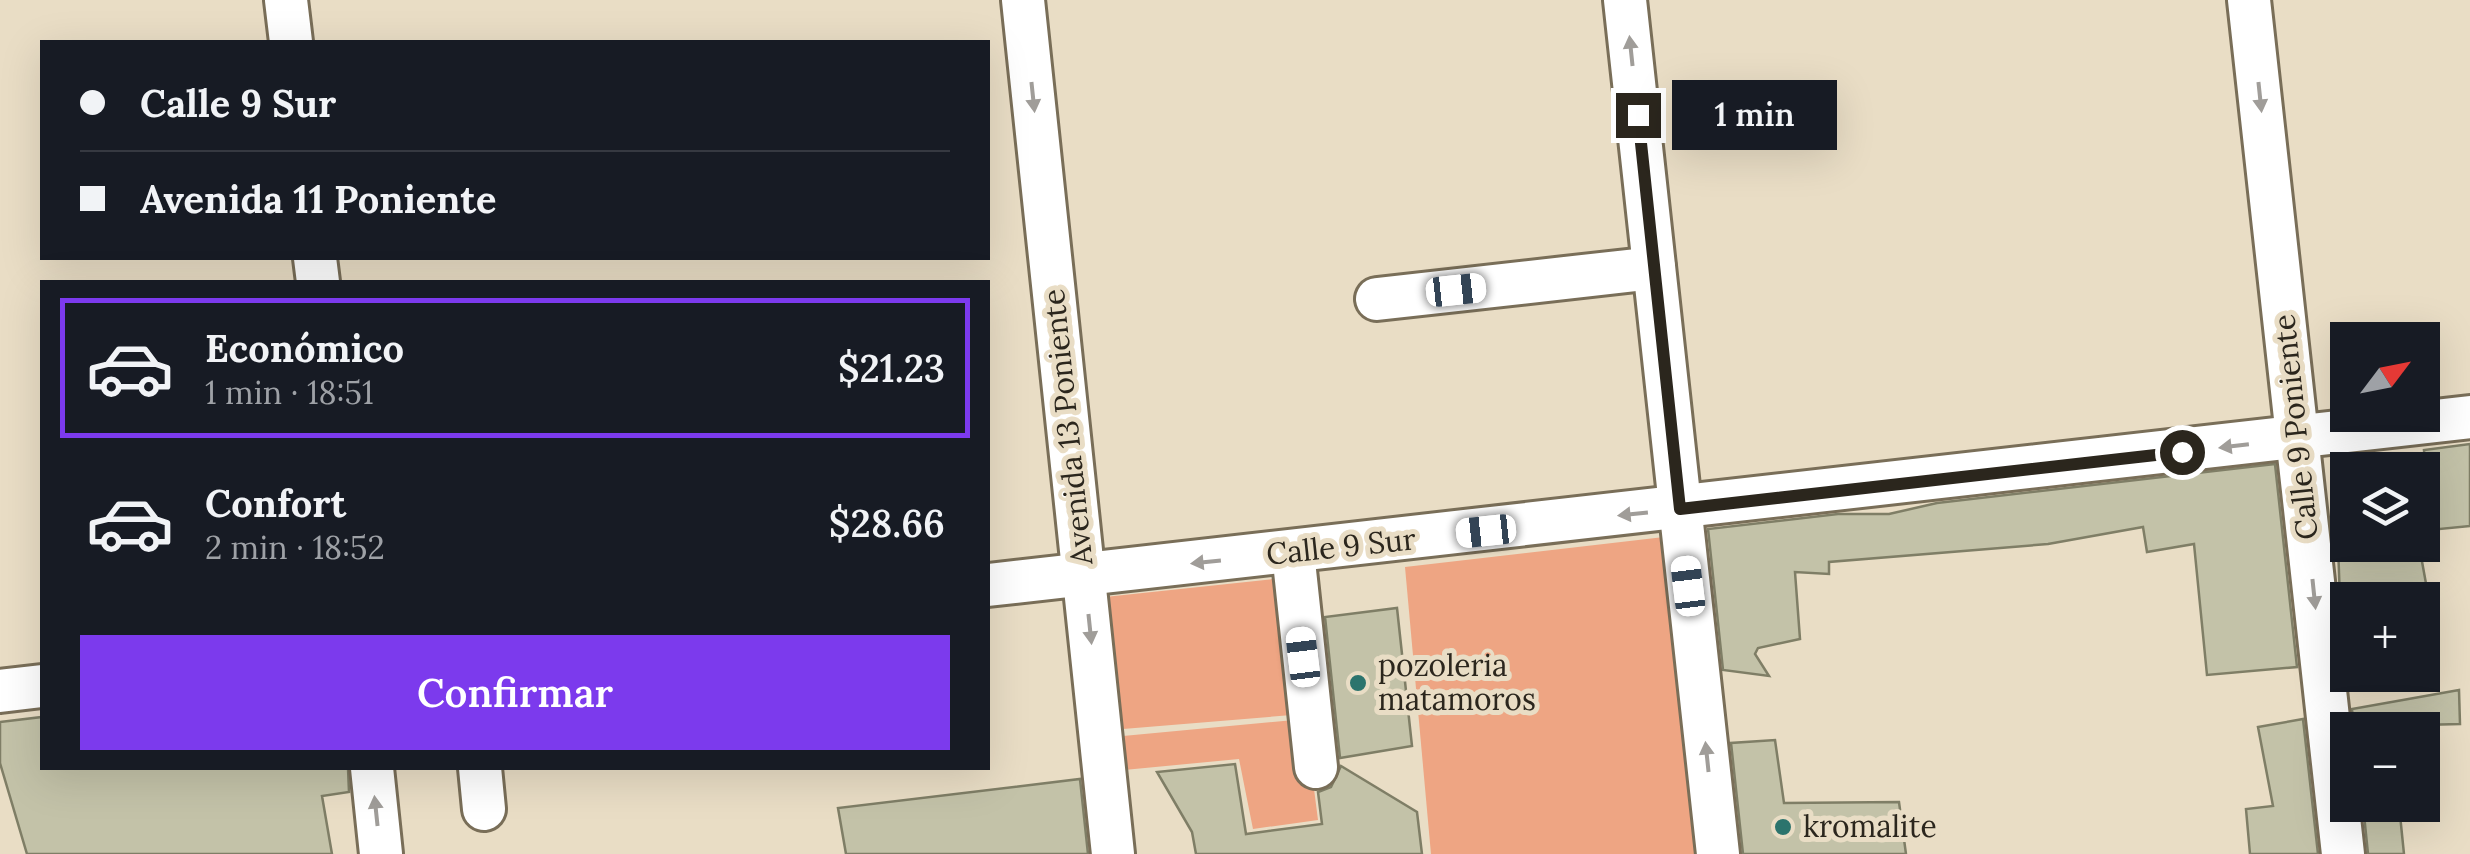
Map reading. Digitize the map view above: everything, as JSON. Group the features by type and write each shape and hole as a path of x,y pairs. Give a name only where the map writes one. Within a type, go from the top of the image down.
{"street":[{"path":"286,0 291,40"},
{"name":"Avenida 13 Poniente","path":"1023,0 1114,854"},
{"path":"1625,0 1718,854"},
{"name":"Calle 9 Poniente","path":"2249,0 2343,854"},
{"path":"1377,299 1654,268"},
{"name":"Calle 9 Sur","path":"990,585 2470,416"},
{"path":"1292,552 1316,767"},
{"path":"0,691 40,686"},
{"path":"372,770 381,854"}],"shaded area":[{"path":"1664,537 1699,854 1431,854 1405,567"},
{"path":"1292,577 1304,714 1123,729 1105,597"},
{"path":"1305,719 1318,820 1253,829 1239,759 1124,770 1123,736"}],"building":[{"path":"2470,444 2470,526 2440,529 2440,452 2424,450"},
{"path":"2275,464 2297,667 2207,675 2194,544 2147,552 2143,527 2048,544 1829,562 1829,574 1795,572 1800,639 1758,648 1755,654 1769,676 1723,670 1708,529 1838,514 1889,514 1937,503"},
{"path":"2339,562 2422,562 2426,582 2339,582"},
{"name":"pozoleria matamoros","path":"1397,608 1412,746 1340,758 1325,617"},
{"path":"2459,690 2460,724 2440,725 2440,712 2352,709"},
{"path":"40,717 40,770 348,770 349,792 322,796 332,854 27,854 0,763 0,722"},
{"path":"2303,719 2318,854 2250,854 2246,809 2273,806 2258,727"},
{"path":"1775,740 1784,803 1899,802 1906,854 1743,854 1731,743"},
{"path":"1235,764 1246,834 1322,824 1318,792 1331,787 1341,766 1417,812 1422,854 1196,854 1192,832 1157,772"},
{"path":"1080,779 1088,854 846,854 838,808"},
{"path":"2365,822 2401,822 2404,854 2368,854"}],"place":[{"name":"pozoleria matamoros","path":"1358,683"},
{"name":"kromalite","path":"1783,827"}],"route":[{"path":"1638,115 1680,509 2182,452"}]}
